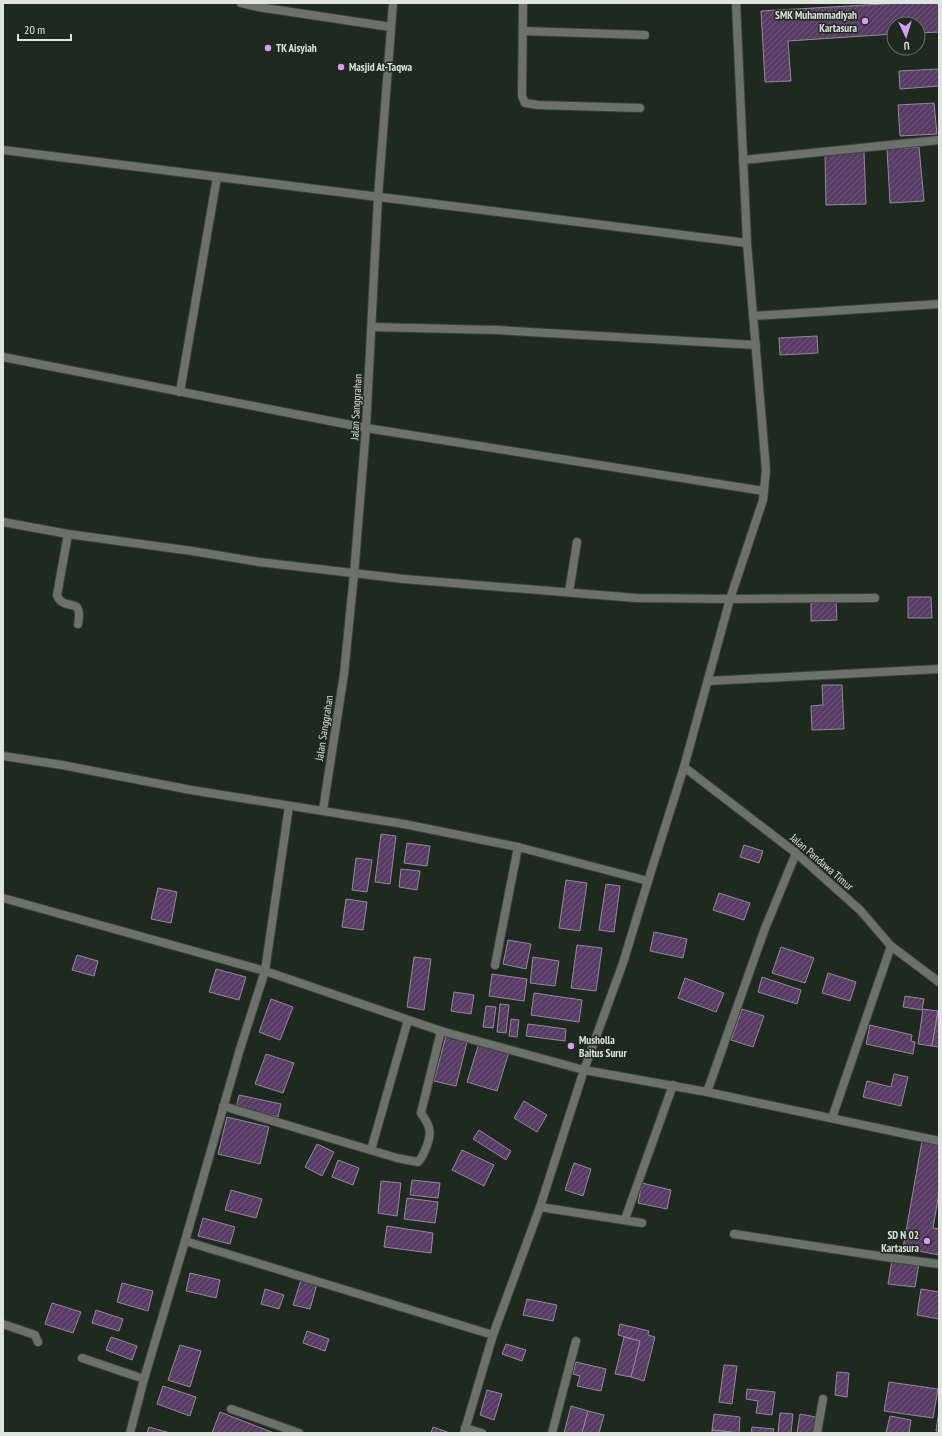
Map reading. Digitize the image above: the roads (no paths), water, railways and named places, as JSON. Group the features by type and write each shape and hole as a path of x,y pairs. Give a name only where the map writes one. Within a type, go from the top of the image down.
{"street":[{"path":"241,3 391,28"},
{"name":"Jalan Sanggrahan","path":"322,810 344,674 354,574 366,428 378,197 393,3"},
{"path":"523,3 522,96 525,103 538,105 640,108"},
{"path":"482,1433 464,1431 493,1335 540,1207 584,1070 622,963 684,767 730,599 763,500 766,470 747,243 736,3"},
{"path":"523,31 645,35"},
{"path":"743,160 939,140"},
{"path":"3,150 747,243"},
{"path":"180,392 217,176"},
{"path":"753,316 939,304"},
{"path":"372,327 496,330 756,345"},
{"path":"3,357 366,428 764,491"},
{"path":"3,522 68,534 259,562 354,574 636,598 875,598"},
{"path":"68,534 58,595 62,602 79,609 80,614 78,624"},
{"path":"569,592 577,542"},
{"path":"708,681 939,669"},
{"path":"3,756 62,765 191,790 404,824 518,847 648,881"},
{"name":"Jalan Pandawa Timur","path":"684,767 796,853 860,910 891,946 939,982"},
{"path":"130,1433 144,1379 223,1106 265,971 290,806"},
{"path":"494,964 518,847"},
{"path":"707,1092 764,931 796,853"},
{"path":"3,898 265,971 441,1031 584,1070 673,1085 939,1141"},
{"path":"832,1118 891,946"},
{"path":"371,1150 408,1020"},
{"path":"223,1106 371,1150 413,1162 418,1162 430,1139 431,1132 420,1114 441,1031"},
{"path":"625,1219 673,1085"},
{"path":"540,1207 625,1219 642,1223"},
{"path":"734,1234 939,1264"},
{"path":"185,1241 493,1335"},
{"path":"3,1324 35,1334 38,1342"},
{"path":"552,1433 576,1341"},
{"path":"82,1358 144,1379"},
{"path":"817,1433 823,1399"},
{"path":"231,1409 299,1433"}],"place":[{"name":"SMK Muhammadiyah Kartasura","path":"865,21"},
{"name":"TK Aisyiah","path":"268,48"},
{"name":"Masjid At-Taqwa","path":"341,67"},
{"name":"Musholla Baitus Surur","path":"571,1046"},
{"name":"SD N 02 Kartasura","path":"927,1241"}]}
